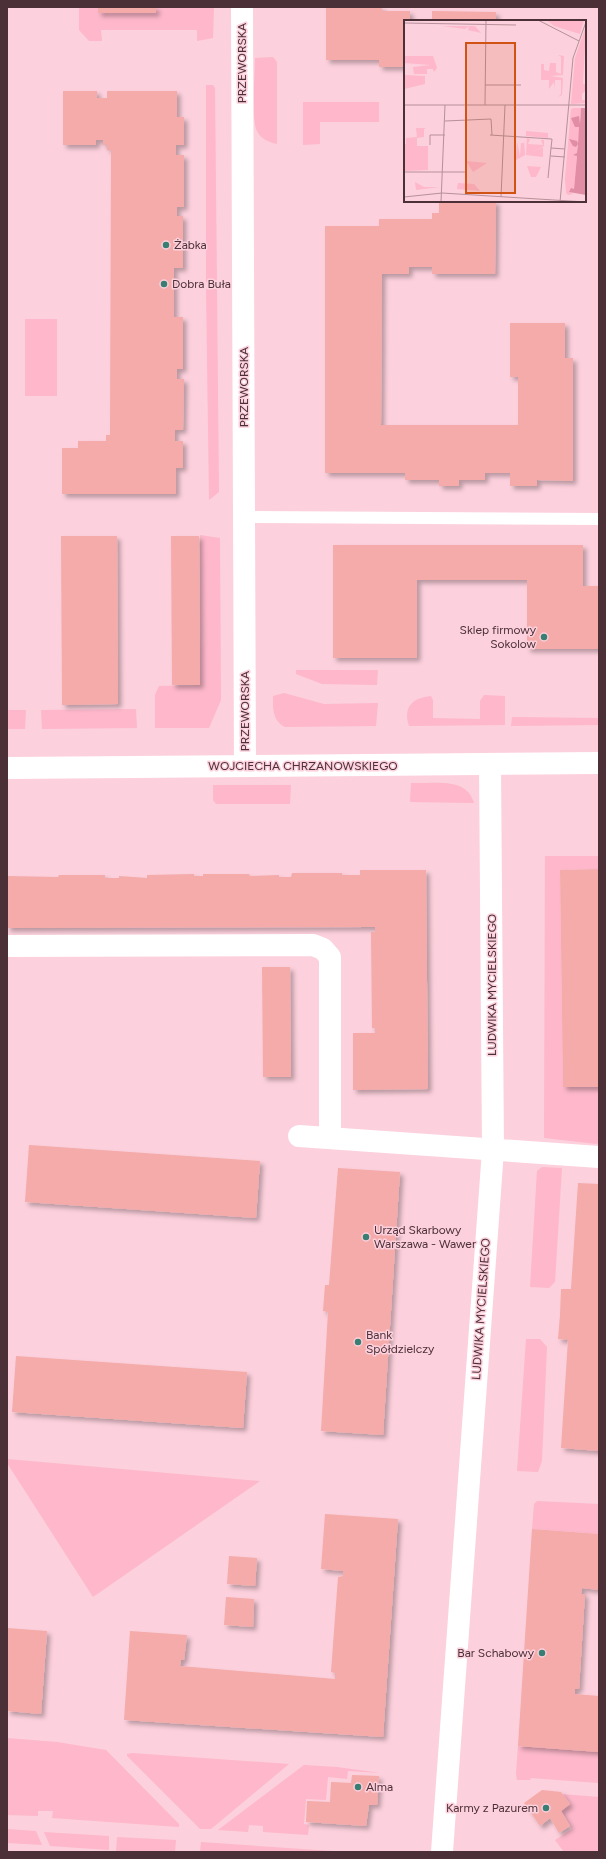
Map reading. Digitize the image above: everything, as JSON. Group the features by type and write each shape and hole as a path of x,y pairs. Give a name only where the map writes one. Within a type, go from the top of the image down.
{"street":[{"name":"PRZEWORSKA","path":"242,7 246,766"},
{"name":"WOJCIECHA CHRZANOWSKIEGO","path":"7,768 599,763"},
{"name":"LUDWIKA MYCIELSKIEGO","path":"442,1852 492,1150 490,764"},
{"path":"7,946 314,945 323,949 330,957 330,1138"},
{"path":"299,1136 599,1157"}],"lane":[{"path":"244,517 599,519"}],"shaded area":[{"path":"79,7 214,7 213,38 197,41 197,30 101,30 102,41 89,41 79,30"},
{"path":"273,57 277,62 277,144 268,141 261,136 257,131 254,117 255,58"},
{"path":"206,85 213,85 215,88 217,282 206,282"},
{"path":"303,102 379,102 379,122 320,122 320,144 303,145"},
{"path":"206,289 217,289 219,492 209,500"},
{"path":"25,319 57,319 57,396 25,396"},
{"path":"200,535 220,538 221,700 209,728 155,728 155,695 159,686 200,685"},
{"path":"296,670 378,670 377,685 322,684 296,674"},
{"path":"284,693 324,704 378,703 376,726 285,727 275,717 273,705 273,696"},
{"path":"484,695 505,696 505,725 409,726 407,719 408,709 414,701 431,696 433,700 433,718 480,719 480,701"},
{"path":"136,709 137,728 42,729 41,710"},
{"path":"7,710 26,710 25,729 7,729"},
{"path":"512,717 599,718 599,725 511,726"},
{"path":"411,783 448,783 457,785 470,794 474,803 410,802"},
{"path":"213,785 291,785 290,804 216,804 213,800"},
{"path":"545,856 599,856 599,869 560,870 563,1087 599,1087 599,1142 597,1144 544,1138"},
{"path":"542,1167 562,1168 555,1282 549,1288 530,1287 537,1171"},
{"path":"526,1339 540,1339 547,1347 542,1461 538,1472 517,1471"},
{"path":"7,1459 260,1481 93,1597 7,1463"},
{"path":"537,1501 599,1504 599,1534 532,1529 534,1504"},
{"path":"7,1738 57,1742 106,1750 179,1824 179,1827 52,1818 53,1811 38,1811 38,1816 7,1815"},
{"path":"518,1746 599,1752 599,1786 598,1783 531,1778 530,1780 517,1780"},
{"path":"132,1753 289,1764 211,1829 200,1829 127,1756 127,1754"},
{"path":"304,1765 337,1767 380,1773 348,1771 347,1779 328,1777 326,1800 306,1799 304,1824 309,1825 308,1835 263,1832 263,1826 249,1825 248,1832 218,1830"},
{"path":"562,1794 599,1797 599,1852 564,1852 555,1840 572,1829 561,1811 570,1804"},
{"path":"7,1829 36,1831 42,1845 7,1843"},
{"path":"44,1832 109,1836 109,1850 50,1846"},
{"path":"117,1837 176,1840 175,1852 116,1852"},
{"path":"201,1842 347,1852 200,1852"}],"building":[{"path":"98,7 156,7 156,13 98,13"},
{"path":"326,7 382,7 382,11 410,11 410,19 432,19 432,11 496,12 496,20 404,20 404,67 379,67 379,60 326,60"},
{"path":"63,91 97,91 97,98 107,98 107,91 177,91 177,117 184,117 184,145 176,145 176,155 184,155 184,207 177,207 177,216 183,216 183,268 174,268 174,317 183,317 183,369 177,369 177,379 184,379 183,430 175,430 175,441 183,441 183,468 176,468 176,494 62,494 62,448 78,448 78,441 106,441 106,435 110,435 111,150 107,150 107,145 103,145 103,140 96,140 96,145 63,145"},
{"path":"439,202 496,202 495,274 432,274 432,267 409,267 409,274 382,274 381,425 518,425 518,377 510,377 510,323 565,323 565,358 573,358 573,481 537,480 537,486 510,486 510,473 485,473 485,480 459,480 459,486 439,486 439,480 405,480 405,473 325,473 325,226 379,226 379,219 432,219 432,213 439,213"},
{"path":"61,536 117,536 118,704 62,705"},
{"path":"171,536 199,536 200,685 172,685"},
{"path":"333,545 583,545 583,586 599,586 599,649 527,649 527,580 417,580 417,658 333,658"},
{"path":"599,869 599,1087 563,1087 560,870"},
{"path":"360,870 426,870 428,1089 353,1090 353,1033 375,1033 375,1028 372,1028 371,932 375,932 375,927 7,928 7,876 58,877 59,875 105,875 105,878 119,878 119,876 147,878 147,875 194,874 194,876 203,876 203,874 249,874 250,876 279,875 279,877 291,877 292,873 342,873 342,875 360,875"},
{"path":"262,967 290,967 291,1077 263,1077"},
{"path":"29,1145 260,1161 256,1218 25,1202"},
{"path":"338,1168 400,1172 383,1435 321,1431 328,1312 323,1311 325,1285 329,1285"},
{"path":"578,1183 599,1184 599,1451 561,1448 568,1340 558,1339 561,1289 571,1289"},
{"path":"16,1356 247,1372 243,1428 12,1412"},
{"path":"325,1514 398,1519 383,1737 124,1720 130,1631 187,1635 184,1660 181,1660 180,1666 335,1679 335,1673 331,1672 338,1577 343,1576 343,1571 321,1569"},
{"path":"532,1529 599,1534 599,1590 582,1588 581,1594 585,1594 579,1689 575,1689 575,1694 599,1696 599,1752 518,1746"},
{"path":"229,1556 257,1558 255,1586 227,1584"},
{"path":"226,1597 254,1599 253,1627 224,1625"},
{"path":"7,1628 47,1631 41,1714 7,1711"},
{"path":"352,1775 379,1776 377,1805 369,1805 366,1826 306,1822 307,1801 330,1802 331,1782 351,1783"},
{"name":"Karmy z Pazurem","path":"542,1790 561,1792 570,1804 561,1811 570,1826 559,1833 550,1818 540,1826 524,1803"}],"place":[{"name":"Żabka","path":"166,245"},
{"name":"Dobra Buła","path":"164,284"},
{"name":"Sklep firmowy Sokolow","path":"544,637"},
{"name":"Urząd Skarbowy Warszawa - Wawer","path":"366,1237"},
{"name":"Bank Spółdzielczy","path":"358,1342"},
{"name":"Bar Schabowy","path":"542,1653"},
{"name":"Alma","path":"358,1787"},
{"name":"Karmy z Pazurem","path":"546,1808"}]}
